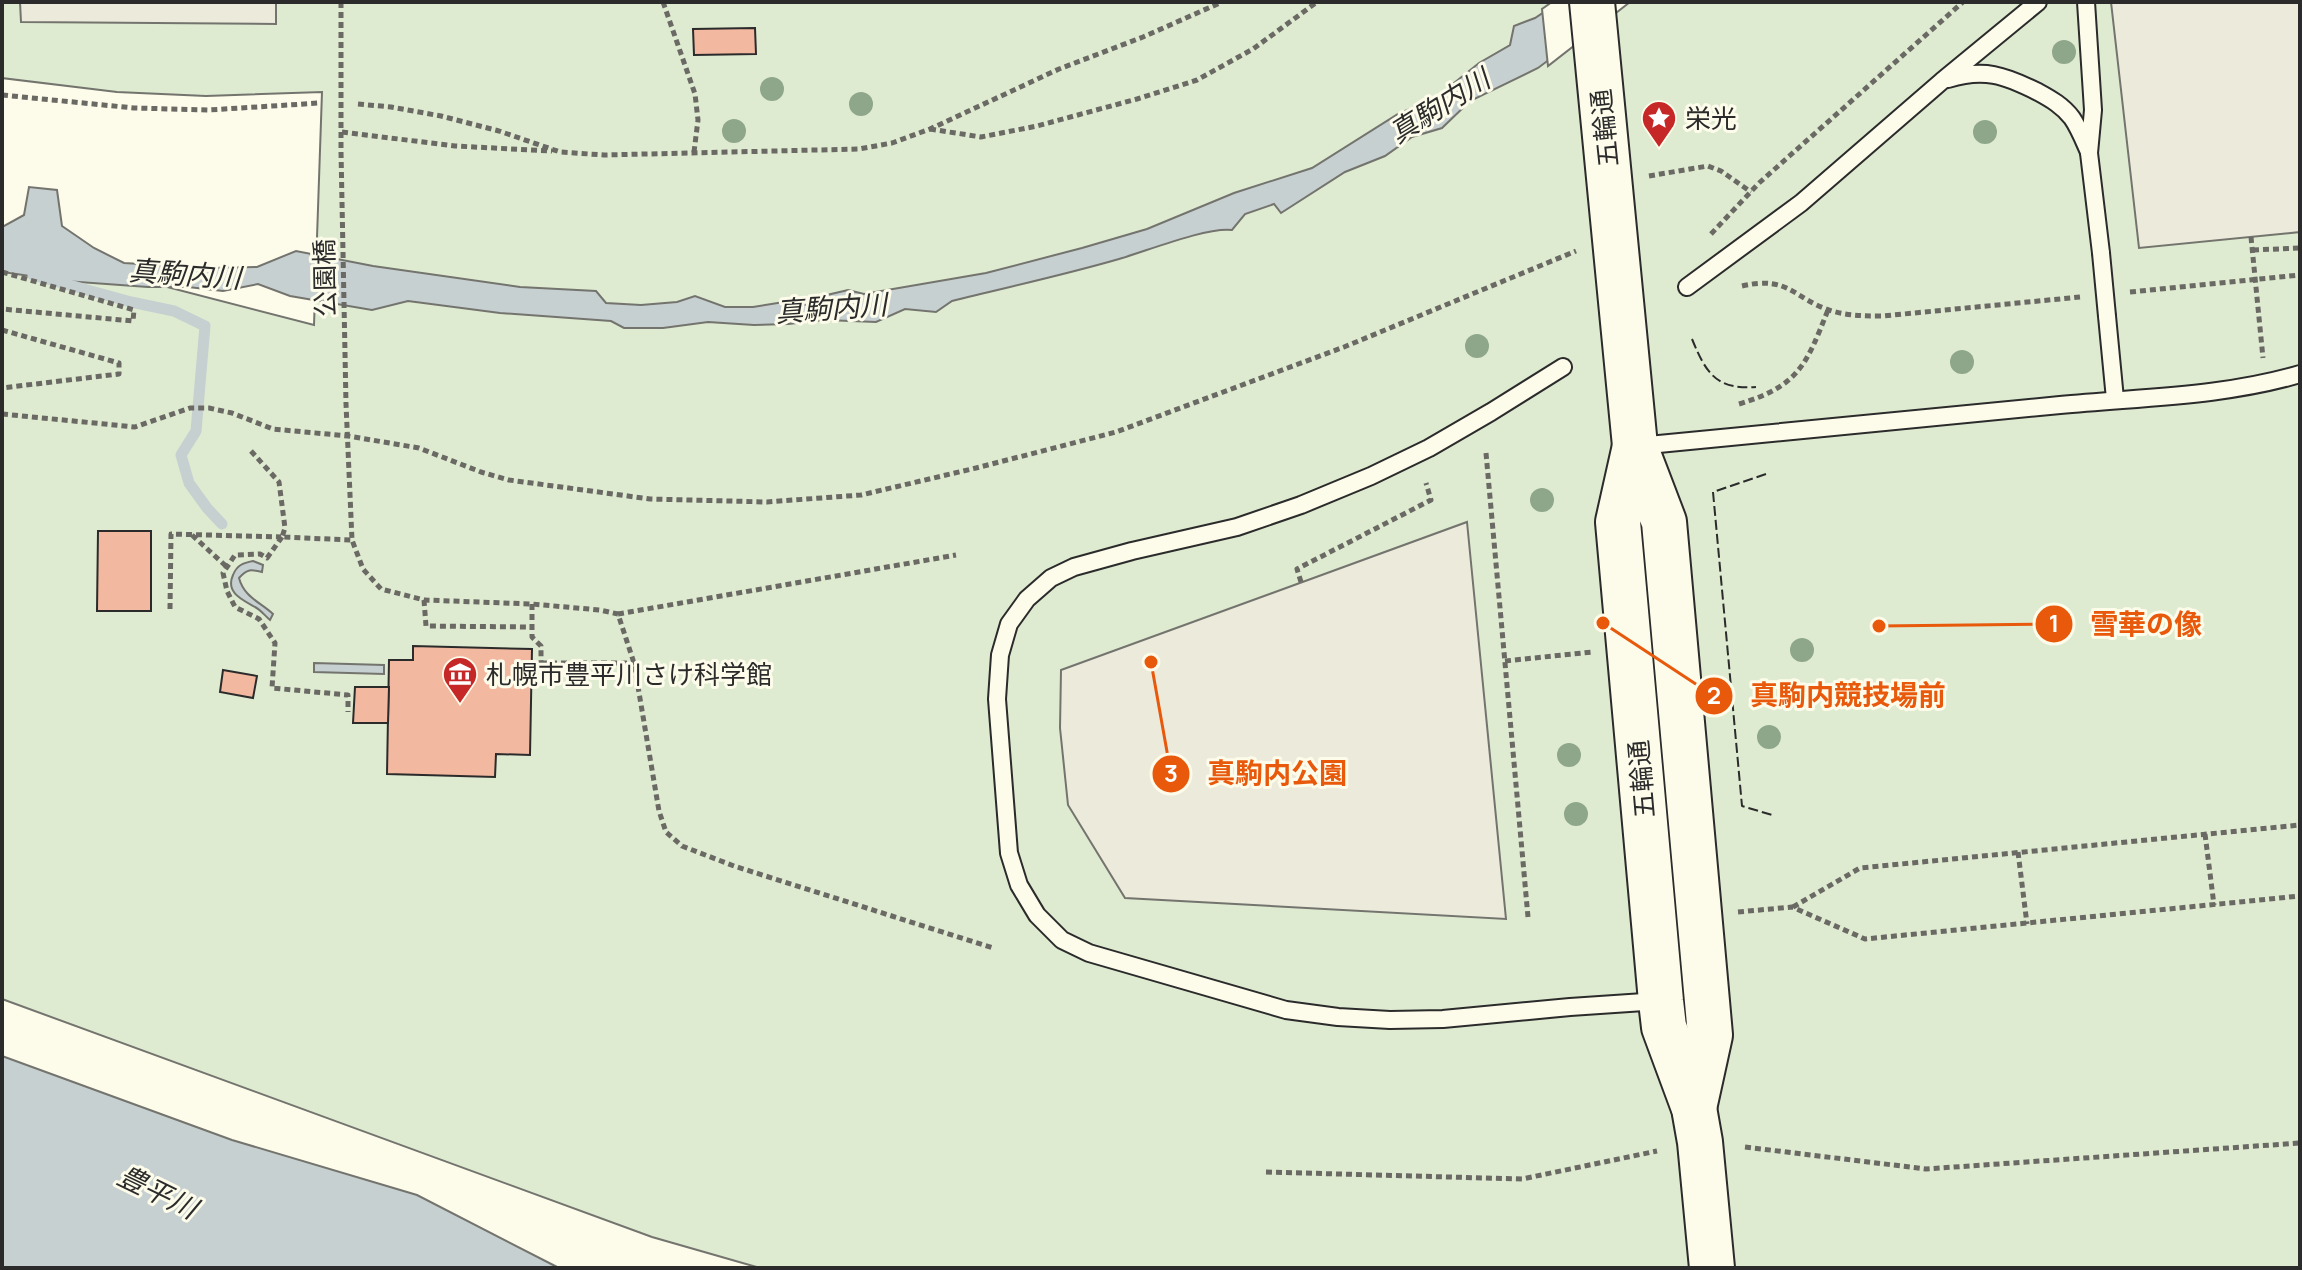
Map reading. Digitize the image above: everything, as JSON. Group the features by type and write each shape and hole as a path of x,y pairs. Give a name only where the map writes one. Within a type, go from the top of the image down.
{"main road":[{"name":"五輪通","path":"1592,2 1629,179 1635,446 1618,522 1661,1001 1664,1027 1694,1108 1712,1268"},
{"name":"五輪通","path":"1635,446 1664,522 1710,1035 1694,1108"}],"lane":[{"path":"1687,287 1801,203 2038,2"},
{"path":"2086,2 2093,110 2089,153 2115,399"},
{"path":"1942,81 1967,74 2008,77 2056,102 2073,119 2089,153"},
{"path":"1563,367 1429,448 1343,488 1237,527 1074,567 1051,578 1027,599 1009,624 1000,655 997,699 1009,853 1019,885 1037,915 1062,940 1089,953 1286,1010 1351,1018 1443,1019 1661,1001"},
{"path":"1635,446 2244,389 2300,374"}],"path":[{"name":"公園橋","path":"341,2 346,404 352,540"},
{"path":"663,2 695,94 698,120 694,152"},
{"path":"342,132 455,146 604,155 859,149 892,143 930,129 1059,69 1222,2"},
{"path":"930,129 981,137 1037,126 1197,80 1253,49 1317,2"},
{"path":"1705,240 1751,192 1963,2"},
{"path":"2,95 134,108 194,110 319,103"},
{"path":"358,104 441,116 499,131 560,152"},
{"path":"1629,179 1708,166 1721,171 1751,192"},
{"path":"2251,237 2263,363"},
{"path":"2253,250 2300,248"},
{"path":"2,414 135,427 190,408 209,408 232,413 273,429 348,436 419,448 509,480 650,499 767,502 861,495 1116,432 1344,347 1576,251"},
{"path":"2,272 134,310 133,321 2,309"},
{"path":"2116,293 2300,275"},
{"path":"1742,286 1760,282 1785,286 1828,310 1854,316 1883,316 2085,296"},
{"path":"1739,404 1769,393 1794,377 1811,351 1828,310"},
{"path":"2,330 119,363 119,374 2,388"},
{"path":"251,451 279,482 285,528 267,558 260,554 235,555 223,573 227,591 235,607 259,619 275,643 272,688 348,695 348,712"},
{"path":"1486,453 1528,917"},
{"path":"1301,582 1297,569 1431,500 1426,483"},
{"path":"170,609 171,534 352,540 363,569 381,589 424,600 532,604 618,614 956,555"},
{"path":"192,534 227,567"},
{"path":"424,600 426,626 532,627"},
{"path":"532,604 532,637 541,646 541,663"},
{"path":"618,614 634,663 659,811 666,832 682,846 734,866 993,948"},
{"path":"1505,661 1581,653"},
{"path":"531,663 634,663"},
{"path":"1737,912 1792,907 1860,868 2300,825"},
{"path":"2205,834 2214,905"},
{"path":"2018,852 2027,924"},
{"path":"1792,907 1865,939 2300,896"},
{"path":"1745,1147 1926,1169 2300,1143"},
{"path":"1266,1172 1522,1179 1657,1151"}],"green space":[{"path":"2,2 2300,2 2300,1268 760,1268 652,1237 2,999 2,272 117,274 314,325 322,92 206,96 117,92 2,78"}],"shaded area":[{"path":"20,2 276,2 276,24 21,22"},
{"path":"2111,2 2300,2 2300,232 2139,248"},
{"path":"1467,522 1506,919 1125,898 1068,805 1060,728 1061,670"}],"water":[{"name":"真駒内川","path":"1559,2 1626,2 1538,68 1470,101 1442,128 1412,137 1385,156 1345,172 1281,213 1274,204 1245,214 1232,230 1192,236 1098,265 952,301 936,312 905,309 876,322 825,320 754,325 708,322 663,328 624,328 611,321 500,313 408,301 372,310 290,296 258,284 223,291 65,281 2,272 2,227 24,215 29,187 57,190 62,226 94,248 124,263 210,268 257,267 296,251 373,266 520,287 596,291 606,303 641,305 677,302 695,296 725,307 753,307 790,301 804,305 821,303 827,295 848,290 864,294 986,273 1082,248 1147,229 1234,193 1312,168 1398,114 1434,99 1479,63 1510,45 1514,26 1535,18"},
{"path":"253,561 263,565 262,572 249,570 244,573 239,578 241,585 273,614 270,620 236,595 231,587 236,569"},
{"path":"314,663 384,665 384,674 314,672"},
{"name":"豊平川","path":"2,1056 232,1140 417,1195 559,1268 2,1268"}],"pier":[{"path":"1552,2 1630,2 1548,66 1542,9"}],"building":[{"path":"755,28 756,54 694,55 693,29"},
{"path":"98,531 151,531 151,611 97,611"},
{"name":"札幌市豊平川さけ科学館","path":"413,646 532,649 530,755 496,754 495,777 387,774 389,660 413,660"},
{"path":"223,670 257,676 253,698 220,692"},
{"path":"355,687 389,687 388,723 353,723"}],"waterway":[{"path":"33,275 174,311 205,326 196,431 181,455 189,483 222,524"}],"fence":[{"path":"1692,339 1714,377 1731,386 1756,387"},
{"path":"1766,474 1713,492 1742,806 1772,815"}],"place":[{"name":"栄光","path":"1659,149"},
{"name":"真駒内競技場前","path":"1603,623"},
{"name":"雪華の像","path":"1879,626"},
{"name":"真駒内公園","path":"1151,662"},
{"name":"札幌市豊平川さけ科学館","path":"460,705"}]}
